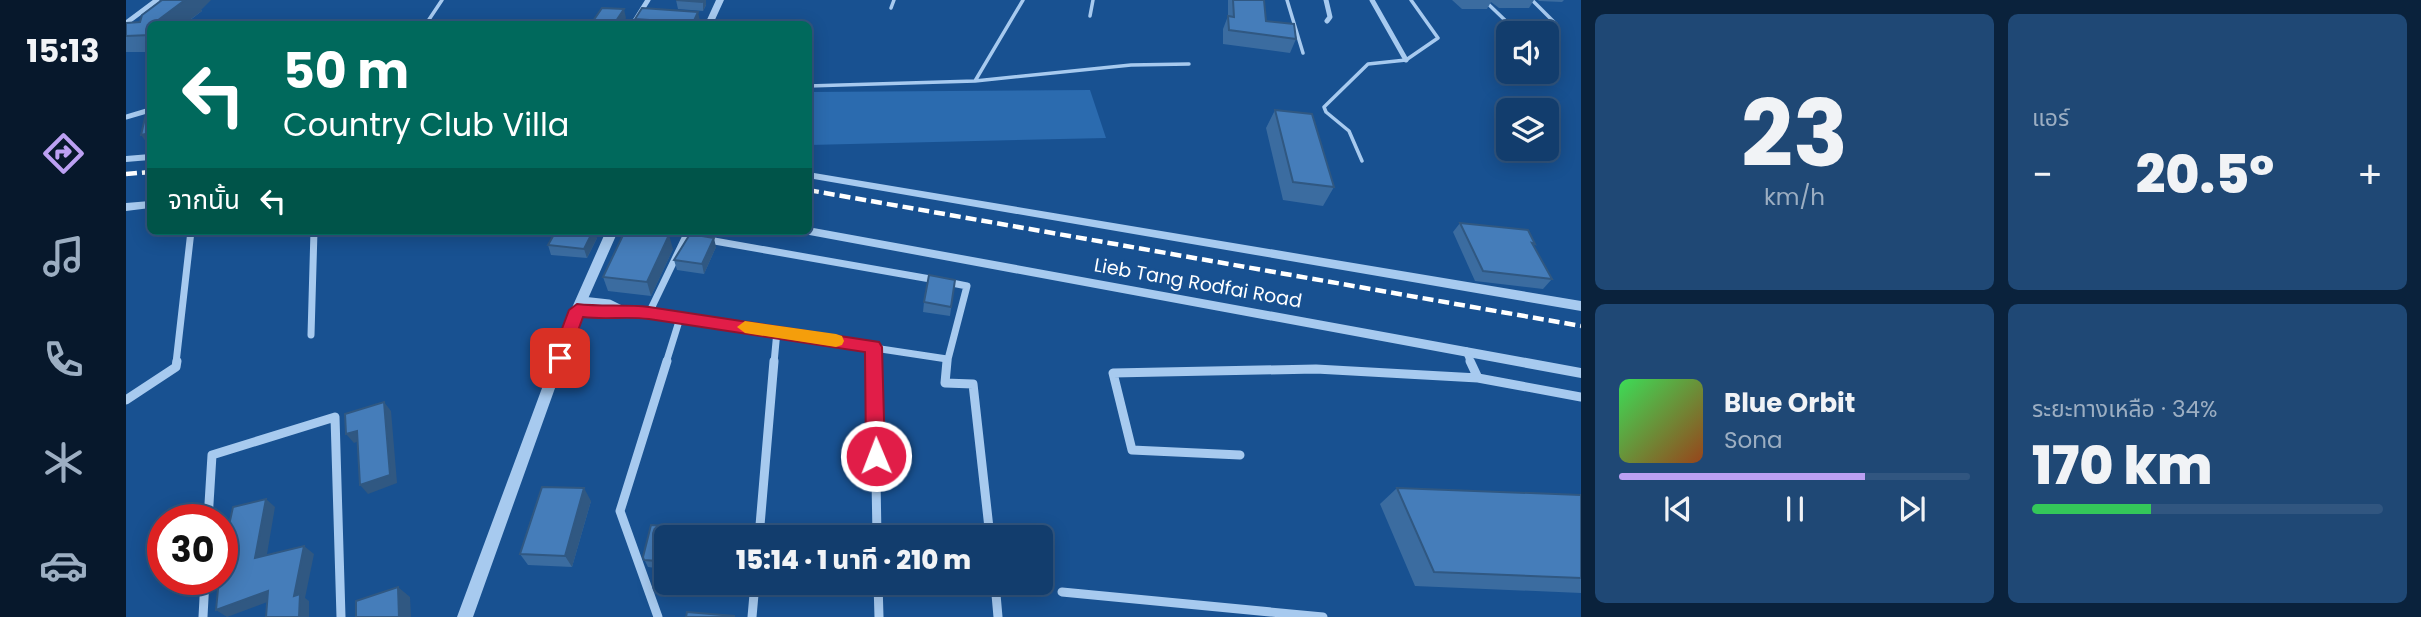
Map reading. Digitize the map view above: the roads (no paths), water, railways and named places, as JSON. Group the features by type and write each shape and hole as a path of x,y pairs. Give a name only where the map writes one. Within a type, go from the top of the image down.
{"street":[{"path":"126,23 158,0"},
{"path":"635,21 648,0"},
{"path":"701,16 711,21 720,0"},
{"path":"1326,0 1330,17 1327,21"},
{"path":"1372,0 1406,60"},
{"path":"641,12 653,13"},
{"path":"126,117 147,111"},
{"path":"126,159 147,157"},
{"path":"812,176 1581,306"},
{"path":"126,207 147,205"},
{"name":"Lieb Tang Rodfai Road","path":"812,232 1581,373"},
{"path":"126,400 176,367 191,235"},
{"path":"312,335 314,235"},
{"path":"465,617 580,305 610,235"},
{"path":"649,313 686,236 967,286 947,359 945,383 973,384 988,525"},
{"path":"580,305 605,313 623,310 649,313 947,359"},
{"path":"657,617 620,512 680,318"},
{"path":"760,525 777,331"},
{"path":"874,347 877,525"},
{"path":"1466,351 1478,378"},
{"path":"1240,455 1132,450 1113,373 1317,369 1478,378 1581,397"},
{"path":"209,504 212,455 335,417 341,617"},
{"path":"1062,592 1323,617"},
{"path":"203,617 204,595"},
{"path":"752,617 754,595"},
{"path":"878,595 878,617"},
{"path":"996,595 998,617"}],"lane":[{"path":"428,21 442,0"},
{"path":"891,8 894,0"},
{"path":"975,81 1023,0"},
{"path":"1090,16 1093,0"},
{"path":"1287,0 1303,53"},
{"path":"1362,161 1349,131 1326,112 1324,107 1368,64 1406,60 1431,46 1438,38 1411,0"},
{"path":"1484,0 1508,23 1556,24 1532,0"},
{"path":"812,86 975,81 1131,65 1189,64"}],"railway":[{"path":"126,174 147,172"},
{"path":"812,191 1581,326"}]}
